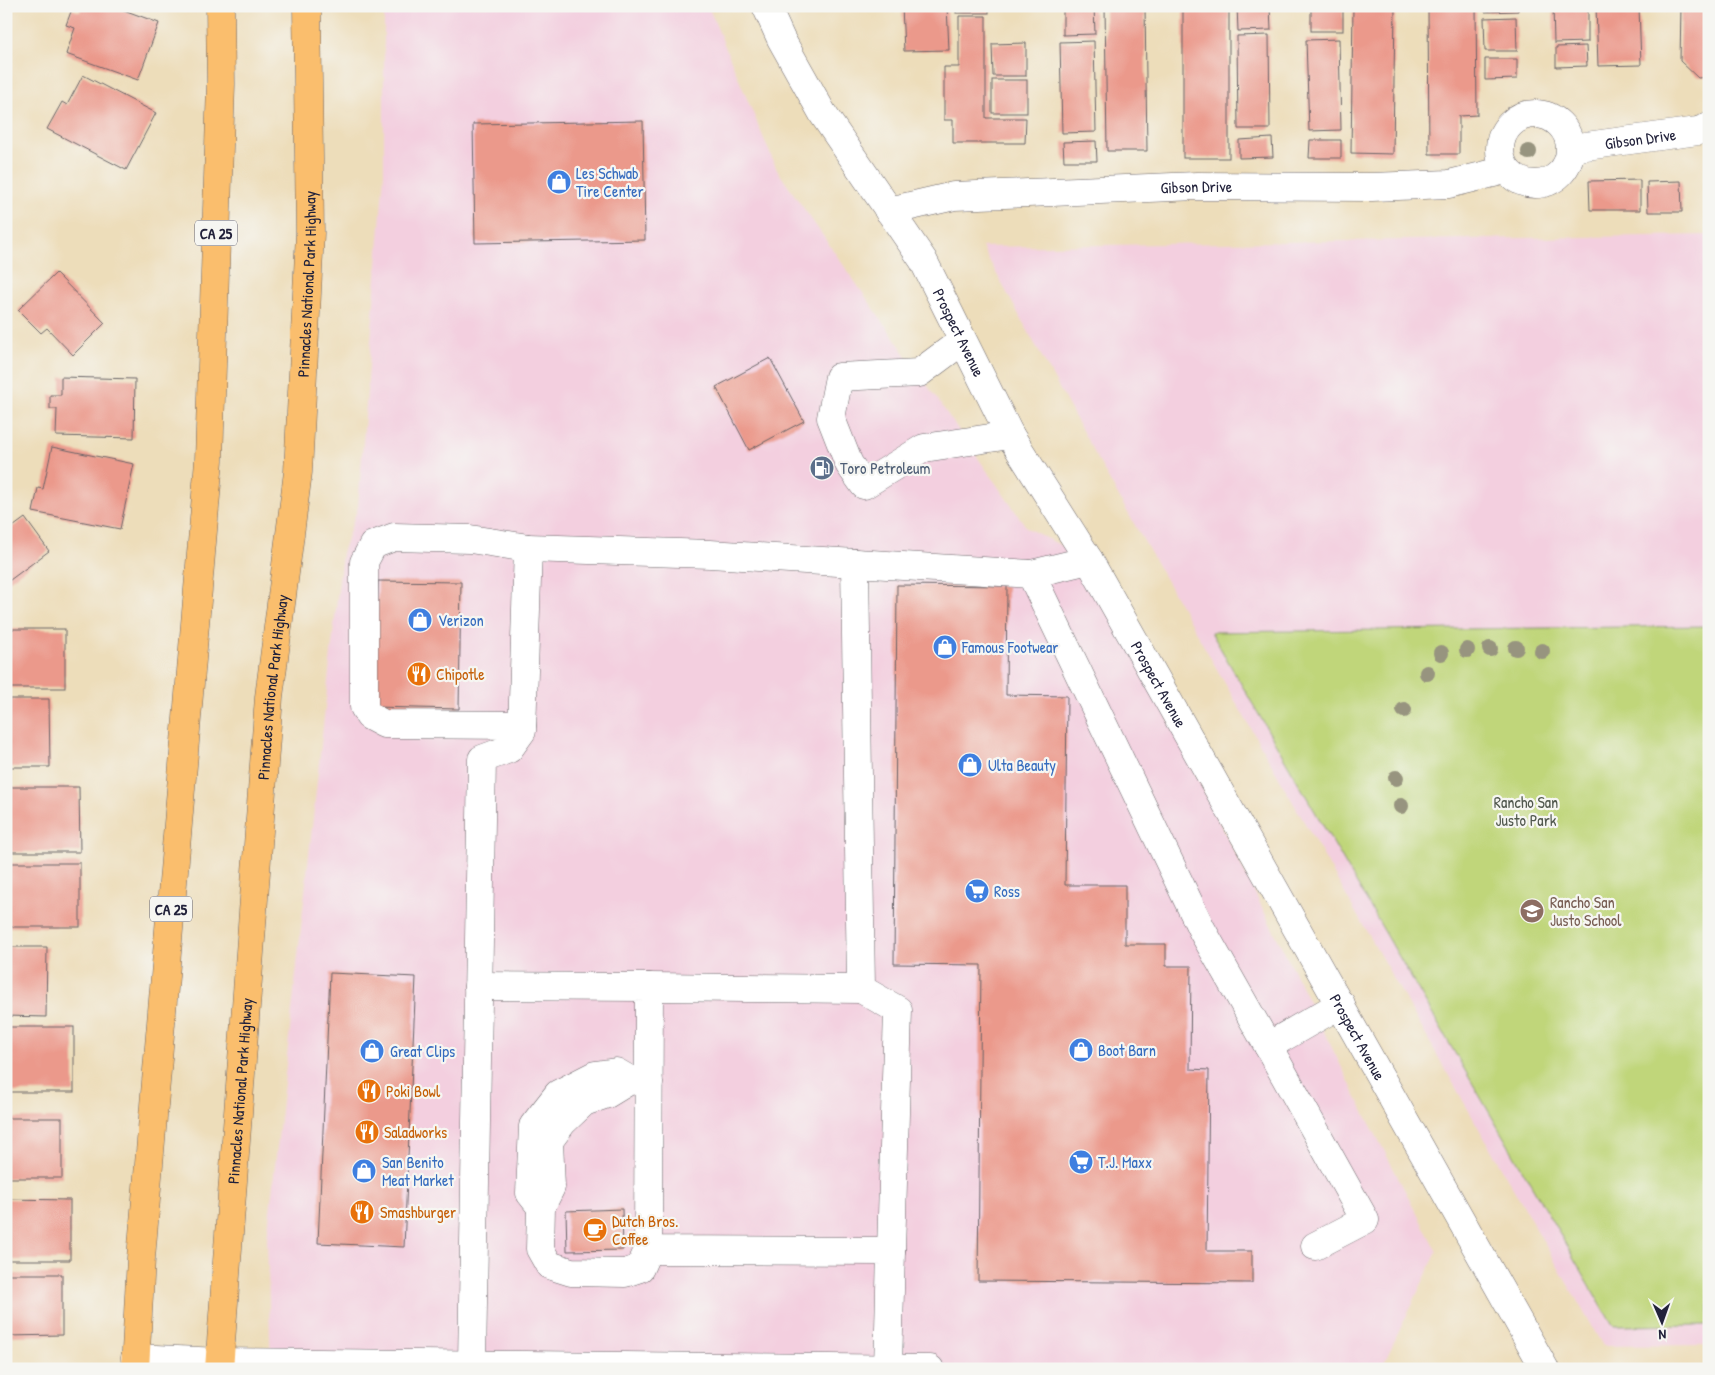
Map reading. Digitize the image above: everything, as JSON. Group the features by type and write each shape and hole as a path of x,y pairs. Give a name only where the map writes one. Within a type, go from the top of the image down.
{"main road":[{"name":"CA 25","path":"135,1363 141,1258 209,460 222,84 220,6"},
{"name":"Pinnacles National Park Highway","path":"219,1365 269,697 298,472 310,233 307,6"}],"street":[{"name":"Prospect Avenue","path":"766,6 781,39 823,114 923,260 1010,435 1089,560 1341,1004 1545,1369"},
{"path":"1539,114 1553,118 1564,128 1570,139 1571,148 1567,165 1557,177 1544,184 1528,184 1514,179 1506,170 1499,154 1501,136 1511,123 1525,115 1539,114"},
{"name":"Gibson Drive","path":"1571,148 1698,131 1709,127"},
{"name":"Gibson Drive","path":"888,210 954,196 1197,186 1372,187 1449,184 1506,170"},
{"path":"962,341 919,374 839,377 831,418 848,464 864,484 924,448 1010,435"},
{"path":"522,725 384,724 369,716 364,707 364,562 373,545 394,537 470,539 528,548 710,554 1031,574 1089,560"},
{"path":"472,1364 482,759 509,749 522,731 528,548"},
{"path":"855,563 861,989"},
{"path":"1031,574 1202,930 1365,1220 1315,1246"},
{"path":"478,986 861,989 898,1010 888,1369"},
{"path":"639,1082 616,1072 595,1075 558,1094 532,1126 530,1193 541,1207 540,1249 549,1265 571,1272 624,1273 640,1268 648,1250 639,1082 649,987"},
{"path":"1268,1046 1341,1004"},
{"path":"648,1250 891,1251"},
{"path":"135,1363 219,1365 472,1364 592,1367 930,1369"}],"shaded area":[{"path":"384,6 708,6 777,170 1027,528 1089,560 1364,1112 1437,1252 1381,1369 271,1369 267,1239 342,553 358,507 384,174"},
{"name":"Rancho San Justo School","path":"1709,235 1709,1345 1603,1346 1108,478 982,247"}],"green space":[{"name":"Rancho San Justo Park","path":"1709,626 1709,1325 1613,1326 1211,632"}],"building":[{"path":"82,6 113,6 159,23 138,80 66,54 75,28 66,25 72,9 80,12"},
{"path":"902,6 947,6 949,50 904,51"},
{"path":"956,6 989,6 989,13 956,13"},
{"path":"1063,6 1094,6 1095,34 1063,35"},
{"path":"1105,6 1145,6 1147,151 1107,151"},
{"path":"1183,6 1229,6 1229,158 1183,158"},
{"path":"1237,6 1270,6 1271,30 1238,31"},
{"path":"1311,6 1343,6 1343,31 1311,31"},
{"path":"1353,6 1395,6 1393,154 1351,153"},
{"path":"1428,6 1476,6 1477,115 1459,116 1459,154 1429,154"},
{"path":"1485,6 1518,6 1518,11 1485,12"},
{"path":"1553,6 1588,6 1588,42 1554,43"},
{"path":"1596,6 1639,6 1641,65 1598,66"},
{"path":"1681,6 1709,6 1709,77 1698,78 1680,61"},
{"path":"959,16 986,16 986,118 1026,118 1025,143 953,143 953,120 944,120 944,67 959,67"},
{"path":"1516,17 1517,51 1485,51 1484,18"},
{"path":"1269,35 1270,129 1238,129 1237,36"},
{"path":"1339,39 1341,130 1309,131 1306,40"},
{"path":"1094,41 1096,132 1062,133 1060,42"},
{"path":"1026,43 1026,76 993,76 992,44"},
{"path":"1586,46 1587,66 1556,67 1556,47"},
{"path":"1485,59 1517,59 1517,79 1485,80"},
{"path":"83,75 156,113 126,170 47,129 62,102 67,105"},
{"path":"992,80 1027,80 1027,113 992,113"},
{"name":"Les Schwab Tire Center","path":"643,121 645,240 475,243 473,124"},
{"path":"1272,138 1273,157 1239,158 1239,140"},
{"path":"1310,140 1341,140 1341,158 1309,158"},
{"path":"1096,141 1097,161 1064,161 1063,142"},
{"path":"1640,180 1640,210 1590,210 1589,181"},
{"path":"1681,181 1682,212 1648,212 1647,182"},
{"path":"56,273 105,323 73,355 47,328 41,333 18,310"},
{"path":"770,358 804,421 749,450 716,387"},
{"path":"61,377 135,379 134,438 56,436 57,409 50,409 50,395 61,395"},
{"path":"52,447 134,464 120,529 33,512 38,488 43,489"},
{"path":"25,518 49,551 6,583 6,532"},
{"path":"378,581 461,582 459,709 375,707"},
{"path":"897,585 1007,586 1006,695 1067,696 1065,885 1125,885 1125,944 1166,944 1166,966 1191,966 1190,1069 1209,1070 1207,1251 1252,1251 1252,1283 978,1281 981,965 894,964"},
{"path":"6,629 65,629 65,688 6,688"},
{"path":"6,699 49,699 50,767 6,767"},
{"path":"6,787 79,787 80,852 6,852"},
{"path":"6,863 80,863 80,927 6,927"},
{"path":"6,947 47,947 46,1017 6,1016"},
{"path":"330,973 416,977 404,1247 318,1243"},
{"path":"6,1027 74,1027 74,1092 6,1092"},
{"path":"6,1118 62,1118 62,1178 6,1178"},
{"path":"6,1199 70,1200 70,1260 6,1260"},
{"name":"Dutch Bros. Coffee","path":"622,1209 623,1250 567,1251 566,1211"},
{"path":"6,1274 62,1274 62,1335 6,1336"}],"place":[{"name":"Les Schwab Tire Center","path":"559,182"},
{"name":"Toro Petroleum","path":"822,468"},
{"name":"Verizon","path":"420,620"},
{"name":"Famous Footwear","path":"945,647"},
{"name":"Chipotle","path":"419,674"},
{"name":"Ulta Beauty","path":"970,765"},
{"name":"Ross","path":"977,891"},
{"name":"Rancho San Justo School","path":"1532,911"},
{"name":"Boot Barn","path":"1081,1050"},
{"name":"Great Clips","path":"372,1051"},
{"name":"Poki Bowl","path":"369,1091"},
{"name":"Saladworks","path":"367,1132"},
{"name":"T.J. Maxx","path":"1081,1162"},
{"name":"San Benito Meat Market","path":"364,1171"},
{"name":"Smashburger","path":"362,1212"},
{"name":"Dutch Bros. Coffee","path":"595,1230"}]}
